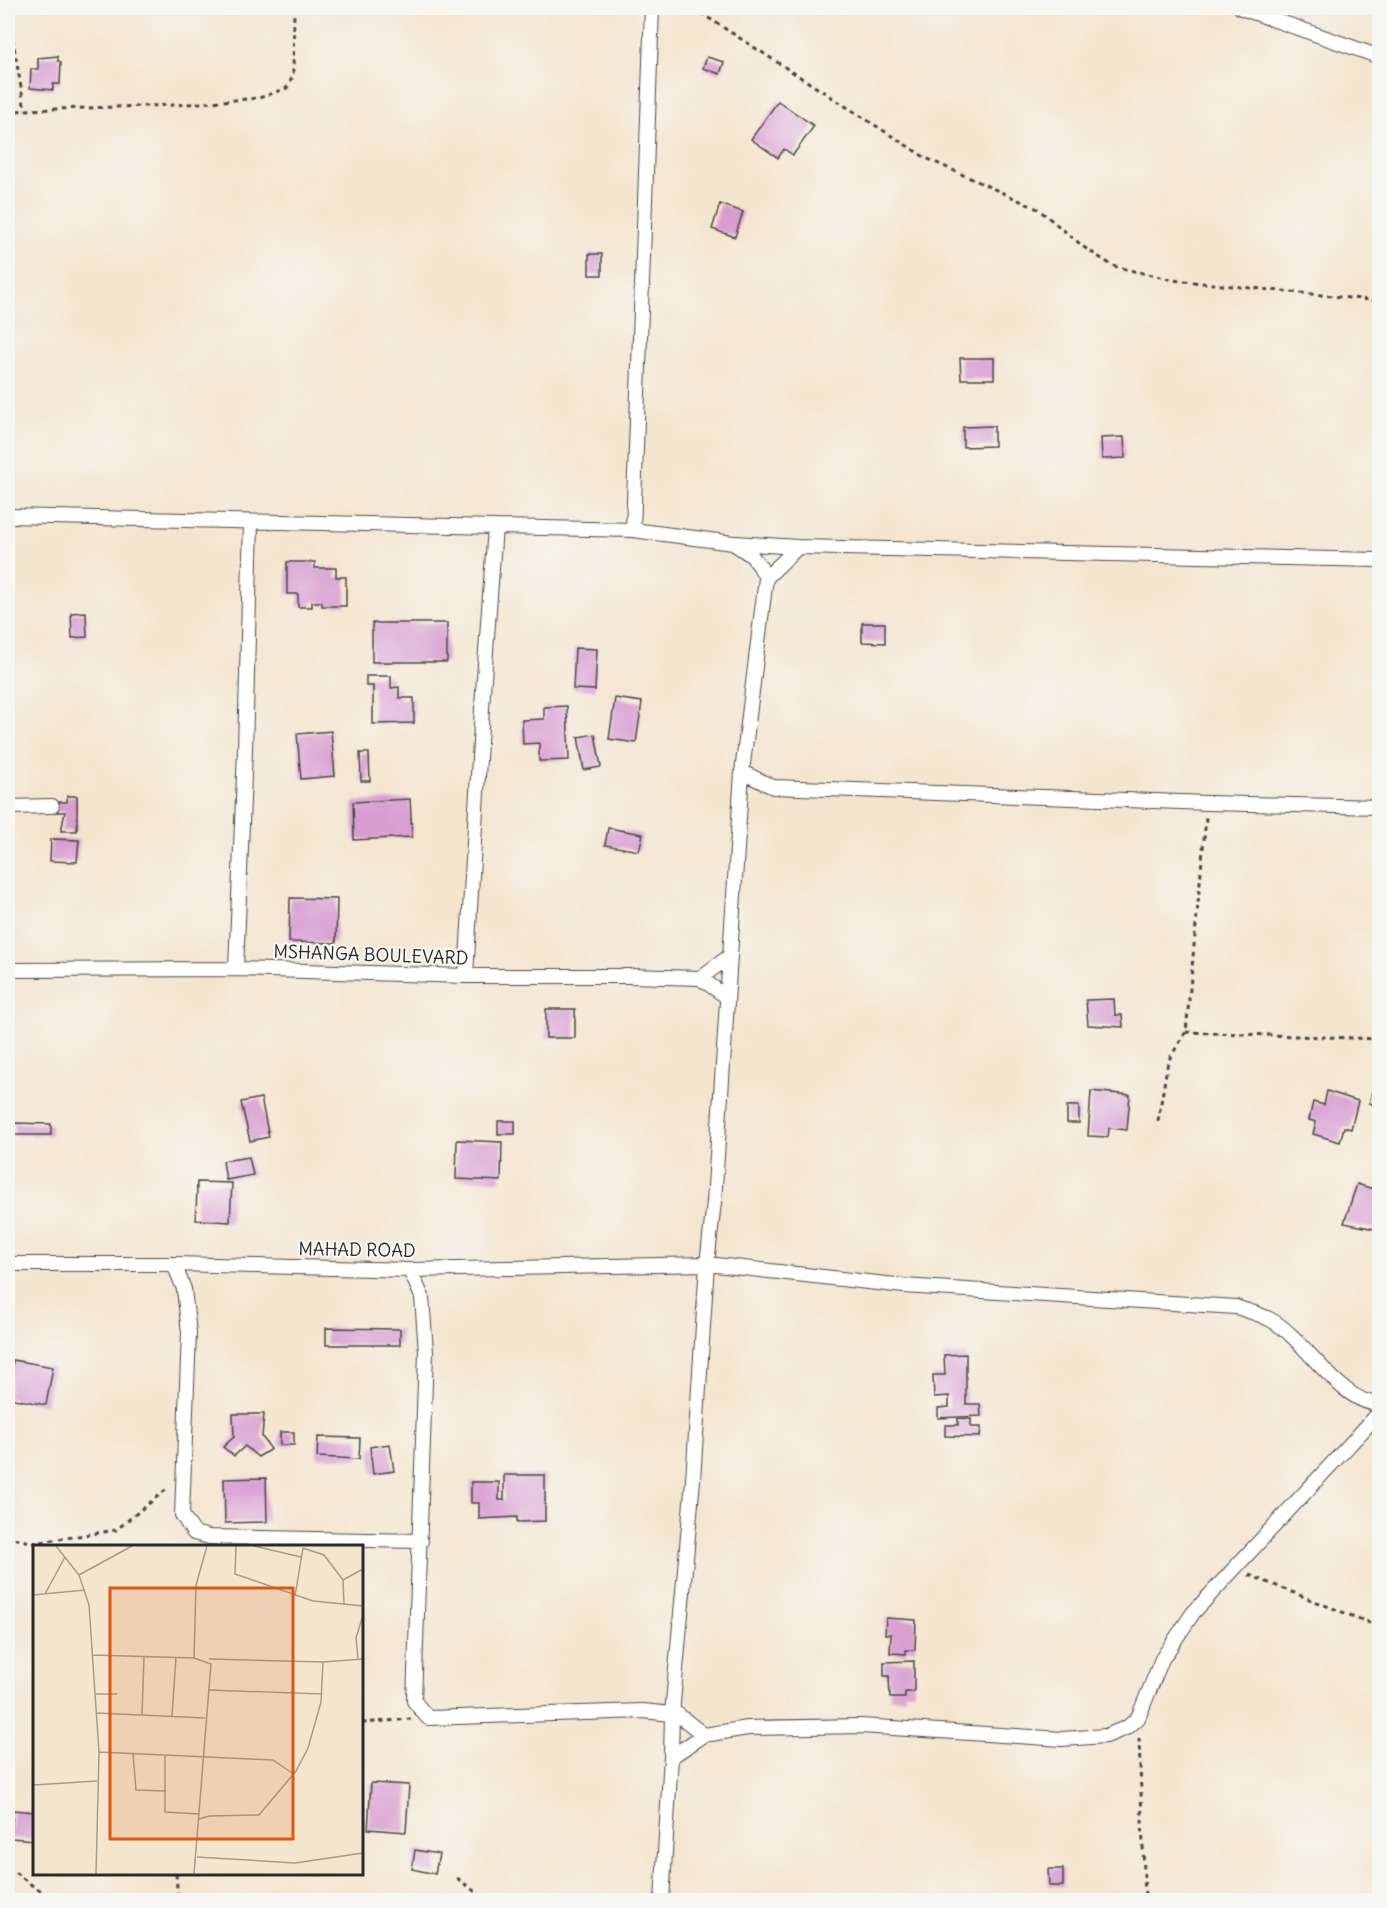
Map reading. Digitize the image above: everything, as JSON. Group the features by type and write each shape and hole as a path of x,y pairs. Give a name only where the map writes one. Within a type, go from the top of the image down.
{"street":[{"path":"633,531 651,8"},
{"path":"1241,8 1380,57"},
{"path":"8,516 633,531 733,543 798,547 1380,560"},
{"path":"236,969 251,522"},
{"path":"466,975 495,527"},
{"path":"662,1900 672,1712 693,1480 707,1264 714,1202 742,772 766,578 751,555 733,543"},
{"path":"766,578 798,547"},
{"path":"742,772 772,787 1380,807"},
{"path":"8,807 52,806"},
{"path":"727,997 700,978 730,956"},
{"name":"MSHANGA BOULEVARD","path":"8,970 236,969 700,978"},
{"name":"MAHAD ROAD","path":"8,1264 174,1264 410,1270 707,1264 904,1286 1236,1307 1271,1319 1286,1330 1352,1395 1372,1404 1380,1404"},
{"path":"174,1264 184,1289 189,1333 182,1515 194,1533 209,1537 421,1541"},
{"path":"410,1270 422,1297 426,1352 414,1701 428,1718 672,1712 704,1735"},
{"path":"671,1756 704,1735 748,1728 861,1726 1062,1738 1106,1736 1128,1727 1138,1718 1162,1659 1193,1613 1380,1412"}],"path":[{"path":"8,112 176,105 260,98 287,88 293,76 294,8"},
{"path":"693,8 926,158 1038,209 1084,248 1113,266 1173,280 1380,301"},
{"path":"8,12 26,110"},
{"path":"1158,1121 1168,1061 1186,1032 1208,803"},
{"path":"1186,1032 1380,1039"},
{"path":"8,1533 13,1538 34,1543 116,1530 183,1476"},
{"path":"1234,1568 1380,1627"},
{"path":"363,1723 428,1718"},
{"path":"1138,1718 1145,1900"},
{"path":"8,1867 33,1886 58,1900"},
{"path":"176,1875 178,1900"},
{"path":"457,1878 486,1900"}],"building":[{"path":"58,56 58,61 61,62 60,84 53,84 53,90 30,88 31,69 38,69 38,58"},
{"path":"707,57 724,62 720,74 703,68"},
{"path":"778,101 814,126 793,155 784,149 778,158 751,139"},
{"path":"720,204 743,212 735,237 712,229"},
{"path":"589,254 602,254 602,275 589,275"},
{"path":"960,358 994,358 994,379 961,379"},
{"path":"994,426 994,446 963,447 963,427"},
{"path":"1124,437 1125,458 1102,459 1101,438"},
{"path":"287,562 315,562 315,568 336,568 336,577 346,577 346,606 322,606 322,602 312,602 312,607 298,607 298,594 287,594"},
{"path":"86,612 87,637 72,638 71,613"},
{"path":"372,623 447,623 447,662 372,662"},
{"path":"862,623 885,623 885,643 862,642"},
{"path":"575,648 597,649 595,690 573,689"},
{"path":"366,676 391,676 391,688 399,687 399,698 414,698 414,723 373,724 373,686 366,686"},
{"path":"615,698 642,702 636,743 609,739"},
{"path":"567,706 569,760 539,761 539,743 523,744 522,720 544,719 544,707"},
{"path":"331,731 335,776 301,779 297,734"},
{"path":"595,734 601,767 584,770 578,737"},
{"path":"360,753 369,753 370,781 361,781"},
{"path":"67,796 77,796 77,831 61,831 65,812 57,812 58,802 67,802"},
{"path":"410,799 412,837 354,840 353,802"},
{"path":"608,828 643,834 639,851 605,845"},
{"path":"51,839 79,840 77,862 50,861"},
{"path":"290,898 337,899 336,943 289,942"},
{"path":"1114,999 1115,1015 1122,1015 1123,1027 1088,1025 1086,1000"},
{"path":"546,1009 575,1009 575,1038 546,1038"},
{"path":"1091,1091 1130,1095 1127,1130 1109,1128 1108,1137 1088,1136"},
{"path":"1327,1091 1358,1101 1351,1129 1344,1127 1340,1142 1313,1134 1316,1122 1309,1120 1313,1102 1324,1105"},
{"path":"1372,1091 1380,1092 1380,1106 1369,1103"},
{"path":"261,1098 269,1137 250,1141 241,1102"},
{"path":"1067,1106 1079,1106 1079,1123 1067,1123"},
{"path":"498,1121 515,1121 515,1134 498,1134"},
{"path":"14,1123 51,1124 51,1135 14,1135"},
{"path":"457,1140 502,1142 501,1181 456,1179"},
{"path":"249,1157 253,1175 226,1180 223,1161"},
{"path":"197,1182 232,1183 230,1222 196,1220"},
{"path":"1357,1184 1380,1191 1380,1230 1344,1223"},
{"path":"326,1328 400,1329 400,1345 326,1345"},
{"path":"966,1354 966,1404 980,1404 981,1416 938,1418 938,1408 949,1407 949,1396 934,1397 933,1375 945,1375 944,1355"},
{"path":"13,1360 53,1367 46,1405 8,1398"},
{"path":"233,1414 264,1414 262,1437 271,1449 258,1457 245,1446 234,1456 223,1447 234,1437"},
{"path":"958,1418 971,1419 971,1427 981,1427 980,1437 945,1436 945,1425 958,1425"},
{"path":"280,1432 294,1432 294,1445 280,1445"},
{"path":"318,1437 360,1438 359,1459 317,1457"},
{"path":"390,1444 394,1471 373,1474 370,1447"},
{"path":"504,1475 545,1475 545,1521 517,1522 517,1517 479,1519 479,1503 471,1503 471,1482 499,1482 499,1500 504,1500"},
{"path":"266,1478 267,1522 225,1523 224,1479"},
{"path":"886,1618 916,1620 915,1650 906,1650 906,1654 890,1653 891,1634 885,1634"},
{"path":"914,1661 914,1692 905,1692 905,1698 890,1698 889,1676 884,1676 884,1662"},
{"path":"371,1783 409,1785 406,1832 368,1829"},
{"path":"13,1810 33,1812 33,1840 11,1838"},
{"path":"415,1850 439,1854 435,1874 412,1869"},
{"path":"1048,1869 1063,1869 1063,1886 1049,1886"}]}
